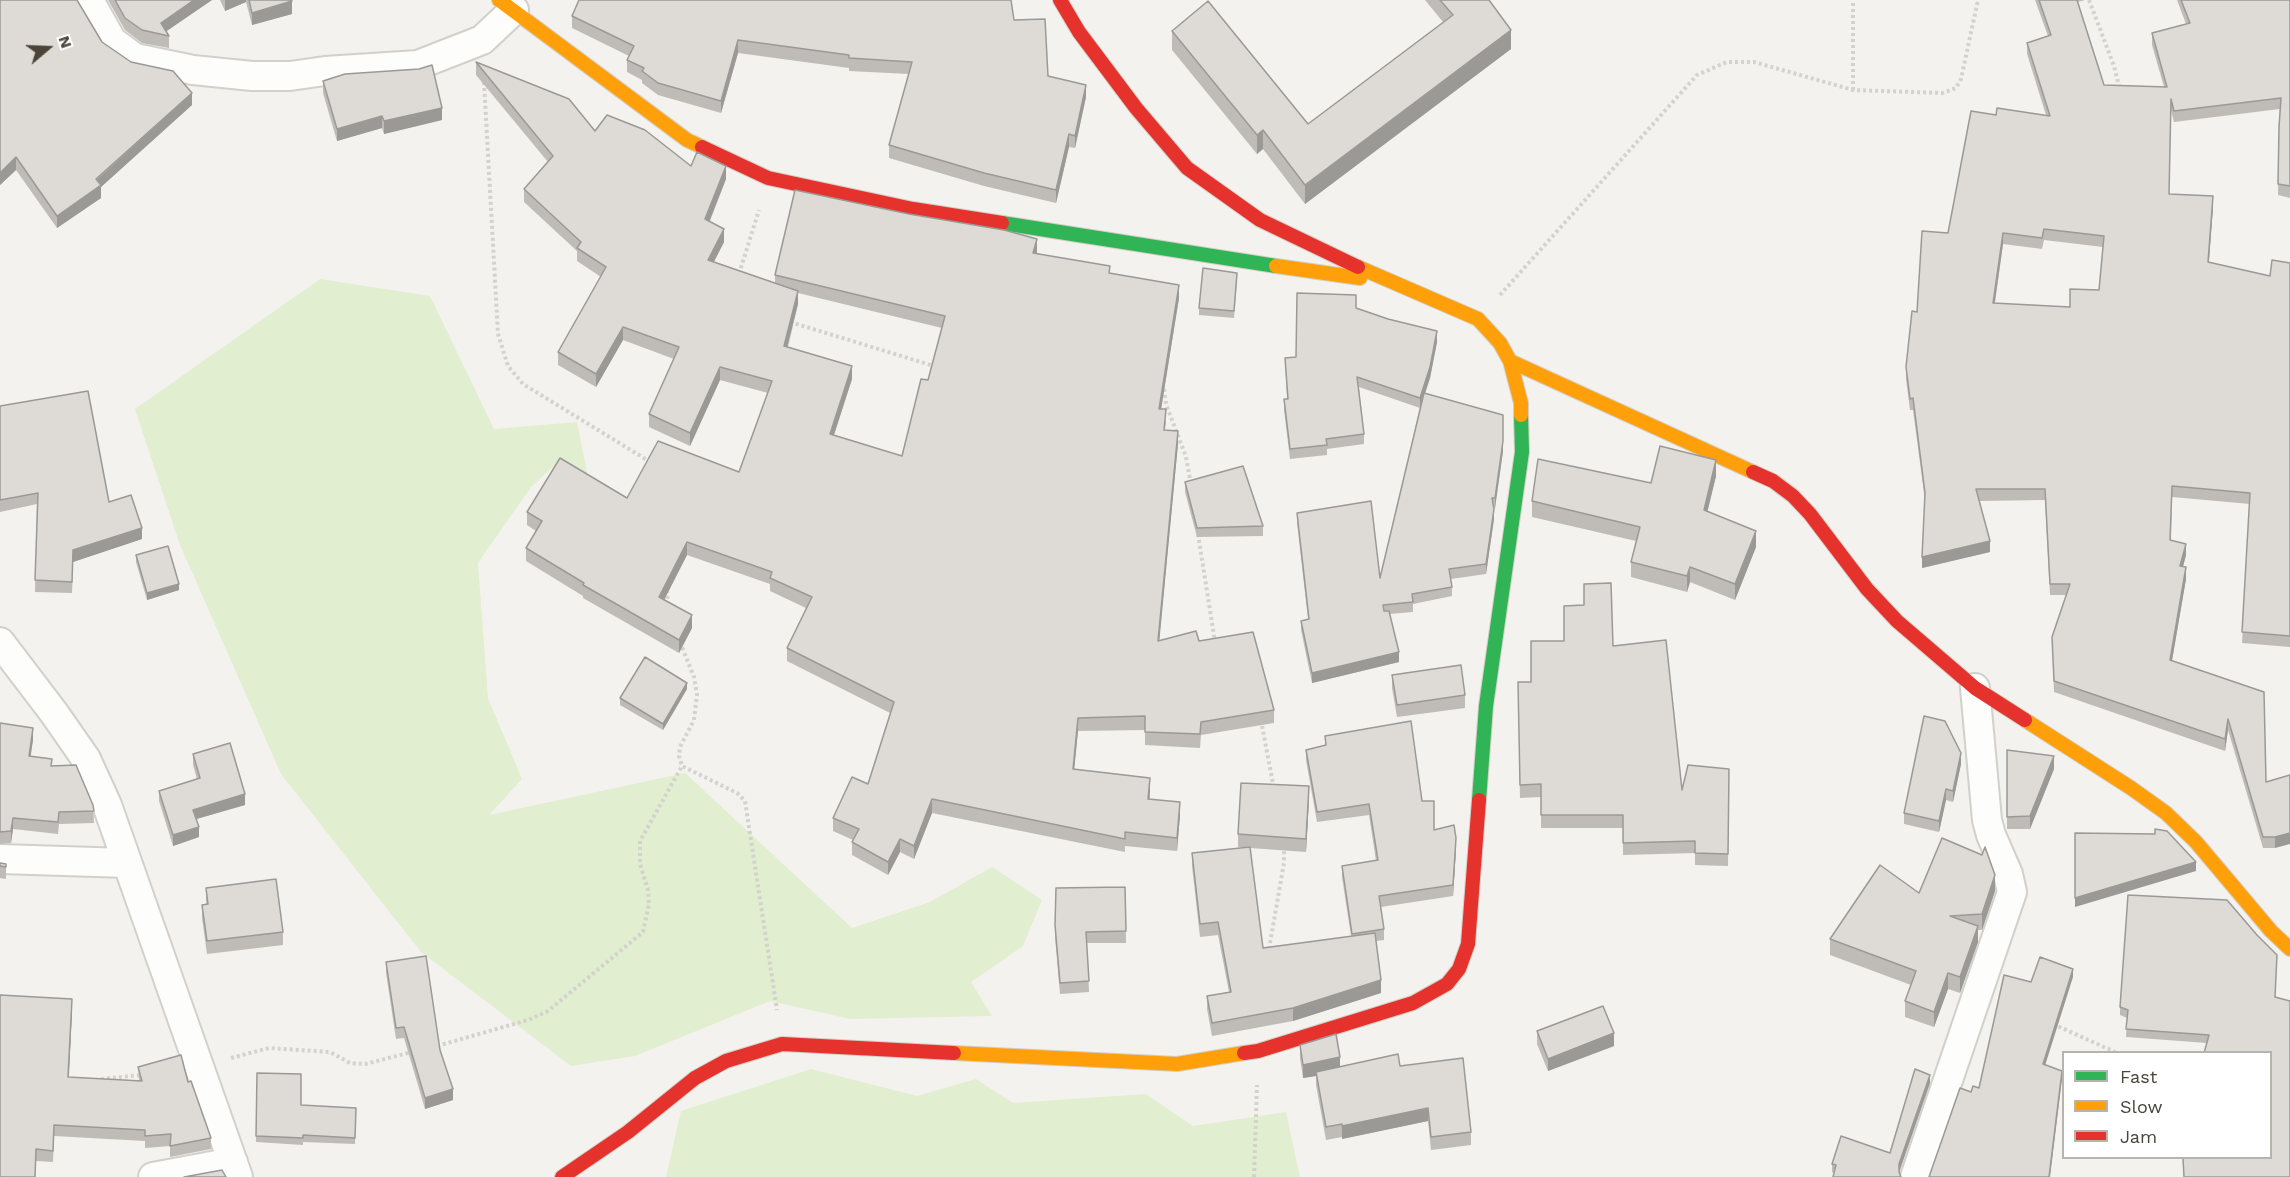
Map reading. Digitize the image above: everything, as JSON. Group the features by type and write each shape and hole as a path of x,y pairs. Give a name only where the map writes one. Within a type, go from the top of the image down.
{"street":[{"path":"89,0 112,41 123,51 144,61 193,70 252,76 290,76 325,71 408,67 482,40 507,5 687,140 768,178 924,211 1149,248 1391,283"},
{"path":"562,1177 628,1132 695,1078 726,1060 782,1044 1153,1065 1178,1064 1258,1051 1413,1003 1447,984 1459,969 1468,944 1486,706 1522,452 1521,403 1510,361 1500,343 1478,320 1391,283 1260,220 1187,168 1136,108 1079,32 1060,0"},
{"path":"1510,361 1773,481 1793,496 1810,514 1881,606 1976,688 2166,813 2196,842 2271,931 2290,949"},
{"path":"0,642 86,759 107,806 236,1169 153,1177"},
{"path":"1916,1177 2012,892 2008,874 1987,820 1976,688"},
{"path":"0,859 127,863"}],"path":[{"path":"1853,0 1853,90"},
{"path":"1478,320 1697,75 1727,62 1754,62 1853,90 1943,93 1956,88 1961,80 1978,0"},
{"path":"2089,0 2114,66 2123,99"},
{"path":"482,40 498,334 508,366 523,384 656,466"},
{"path":"738,279 768,178"},
{"path":"788,321 936,367"},
{"path":"1163,386 1167,409 1186,457 1192,493"},
{"path":"1156,408 1167,409"},
{"path":"1197,527 1215,642 1219,648"},
{"path":"667,588 669,610"},
{"path":"430,1047 528,1020 548,1011 643,932 649,904 648,890 640,864 640,841 682,766 679,756 680,747 694,720 697,695 694,677 679,638"},
{"path":"1260,717 1275,797"},
{"path":"682,766 737,793 745,801 782,1044"},
{"path":"1268,952 1284,863 1283,840"},
{"path":"2051,1023 2061,1030 2110,1051"},
{"path":"93,1080 200,1068 269,1048 330,1052 350,1063 365,1064 419,1050"},
{"path":"1254,1177 1258,1051"}],"green space":[{"path":"320,279 430,296 494,429 577,422 587,473 557,463 531,487 478,563 488,698 522,779 489,815 685,773 852,928 930,902 992,867 1042,900 1023,946 971,982 992,1016 850,1019 770,1001 635,1056 571,1066 421,952 281,774 180,545 135,409"},
{"path":"811,1069 917,1096 976,1079 1013,1103 1146,1094 1193,1126 1286,1112 1300,1177 666,1177 681,1111"}],"building":[{"path":"0,0 77,0 102,42 131,62 173,71 192,93 96,179 101,185 57,216 16,157 0,173"},
{"path":"115,0 194,0 161,23 169,36 142,30 125,18"},
{"path":"249,0 291,0 292,1 252,13"},
{"path":"579,0 1011,0 1014,20 1045,19 1048,76 1086,85 1075,136 1069,134 1056,190 984,173 889,145 912,62 849,58 849,55 738,40 721,101 658,83 642,71 644,68 627,60 634,46 572,16"},
{"path":"1440,0 1489,0 1511,30 1305,185 1263,130 1257,135 1172,31 1208,1 1308,124 1453,15"},
{"path":"2039,0 2077,0 2104,85 2167,87 2152,33 2190,23 2181,0 2290,0 2290,186 2278,184 2281,98 2174,111 2171,99 2169,194 2213,196 2208,262 2270,276 2272,260 2290,263 2290,636 2242,632 2250,493 2172,486 2170,540 2186,544 2180,566 2186,567 2170,660 2264,692 2266,782 2290,775 2290,833 2263,837 2228,719 2225,739 2054,681 2052,637 2070,584 2050,584 2045,489 1976,489 1990,541 1922,557 1925,493 1913,398 1910,399 1906,367 1912,311 1917,312 1922,231 1948,233 1971,111 1996,115 1997,108 2050,116 2027,43 2051,35","holes":["2044,229 2104,236 2099,290 2070,289 2070,307 1993,303 2003,233 2042,238"]},
{"path":"476,62 569,99 595,131 607,115 645,130 691,166 697,152 726,166 705,219 724,229 708,260 798,291 784,346 852,366 830,434 902,456 921,379 928,380 945,316 775,275 795,190 909,214 1004,230 1037,239 1033,253 1110,266 1109,273 1179,285 1159,409 1166,409 1164,430 1178,431 1158,641 1196,631 1199,641 1253,632 1274,710 1201,722 1200,734 1145,732 1145,716 1078,718 1073,769 1150,778 1148,799 1180,802 1177,838 1125,832 1125,839 932,799 914,846 900,839 888,862 852,842 859,829 833,818 852,777 868,784 894,702 787,648 812,597 770,578 772,572 687,542 659,597 692,615 679,640 583,585 584,583 526,548 542,521 527,512 560,458 627,498 658,441 739,472 772,381 720,367 690,433 649,414 679,347 623,327 596,374 558,352 606,267 577,248 581,242 524,189 553,156"},
{"path":"432,65 442,108 384,121 382,116 337,129 323,81 345,74 419,69"},
{"path":"1203,268 1237,273 1234,311 1199,308"},
{"path":"1297,293 1356,295 1356,308 1388,319 1437,331 1430,367 1420,398 1357,377 1364,434 1326,439 1327,445 1290,449 1284,399 1288,399 1285,358 1296,357"},
{"path":"88,391 109,502 131,495 142,528 73,550 72,582 35,580 38,493 0,500 0,406"},
{"path":"1424,393 1503,415 1503,441 1495,498 1492,498 1494,509 1486,564 1449,569 1452,587 1412,594 1413,602 1383,605 1384,611 1389,611 1399,652 1312,673 1301,621 1309,619 1297,513 1371,501 1380,578"},
{"path":"1660,446 1716,460 1704,510 1756,531 1735,584 1690,567 1687,576 1631,562 1640,527 1532,501 1538,459 1651,483"},
{"path":"1243,466 1263,526 1197,528 1185,482"},
{"path":"168,546 179,584 147,593 136,555"},
{"path":"1611,583 1613,646 1666,640 1682,790 1688,765 1729,769 1728,854 1695,853 1695,841 1623,843 1623,815 1541,815 1541,784 1520,785 1518,682 1531,682 1531,641 1564,641 1564,606 1584,605 1584,584"},
{"path":"645,657 687,683 663,724 620,698"},
{"path":"1461,665 1465,695 1397,705 1392,675"},
{"path":"1924,716 1945,721 1961,753 1953,791 1946,789 1939,821 1904,813"},
{"path":"1411,721 1422,801 1434,801 1434,830 1454,825 1456,838 1453,885 1379,896 1384,929 1352,934 1342,866 1378,860 1369,804 1317,812 1306,750 1326,745 1325,736"},
{"path":"0,723 33,728 29,756 52,759 51,766 76,765 94,811 59,812 58,822 13,818 11,831 0,832"},
{"path":"230,743 245,794 193,810 199,827 173,835 159,791 200,778 193,754"},
{"path":"2007,750 2054,756 2030,816 2007,817"},
{"path":"1241,783 1309,786 1306,839 1238,834"},
{"path":"2155,829 2167,831 2196,862 2075,898 2075,833 2155,834"},
{"path":"1942,838 1982,855 1985,847 1995,875 1982,914 1950,916 1978,926 1960,977 1948,973 1934,1012 1905,1001 1916,971 1830,939 1880,865 1919,893"},
{"path":"1250,847 1263,948 1375,933 1381,980 1293,1008 1212,1023 1207,996 1231,992 1218,922 1200,924 1192,853"},
{"path":"276,879 283,932 207,941 202,905 208,904 206,888"},
{"path":"1125,887 1126,931 1086,932 1089,981 1060,983 1055,925 1056,888"},
{"path":"2128,895 2227,900 2277,955 2275,997 2290,1001 2290,1177 2184,1177 2183,1159 2272,1159 2272,1051 2205,1051 2209,1035 2126,1029 2128,1010 2120,1007"},
{"path":"426,956 440,1050 453,1089 425,1098 404,1027 396,1028 386,962"},
{"path":"2040,957 2073,969 2043,1064 2062,1071 2049,1177 1929,1177 1960,1088 1971,1092 1973,1086 1979,1088 2004,975 2031,982"},
{"path":"0,995 72,999 68,1077 142,1081 138,1067 181,1055 188,1082 191,1081 211,1138 170,1146 171,1134 145,1136 145,1130 54,1125 53,1151 36,1149 35,1177 0,1177"},
{"path":"1603,1006 1614,1033 1548,1059 1537,1031"},
{"path":"1336,1034 1340,1057 1303,1065 1300,1045"},
{"path":"1398,1054 1400,1066 1463,1058 1471,1132 1431,1137 1428,1108 1342,1126 1342,1124 1326,1127 1316,1072"},
{"path":"1915,1069 1930,1075 1899,1164 1901,1177 1833,1177 1836,1165 1832,1164 1841,1136 1890,1153"},
{"path":"257,1073 301,1074 301,1105 356,1108 355,1138 303,1135 303,1138 256,1136"},
{"path":"222,1170 226,1177 184,1177"}],"traffic: fast":[{"path":"1002,223 1276,266"},
{"path":"1479,800 1486,706 1522,452 1521,415"}],"traffic: slow":[{"path":"499,0 687,140 702,147"},
{"path":"1276,266 1360,278"},
{"path":"1358,267 1478,319 1500,343 1510,361 1521,403 1521,415"},
{"path":"1510,361 1753,472"},
{"path":"2025,720 2166,813 2196,842 2271,931 2290,949"},
{"path":"954,1053 1177,1064 1244,1053"}],"traffic: jam":[{"path":"1060,0 1079,32 1136,108 1187,168 1260,220 1358,267"},
{"path":"702,147 768,178 913,209 1002,223"},
{"path":"1753,472 1773,481 1793,496 1810,514 1867,589 1897,621 1975,688 2025,720"},
{"path":"1244,1053 1258,1051 1413,1003 1447,984 1459,969 1468,944 1479,800"},
{"path":"562,1177 628,1132 695,1078 726,1061 782,1044 954,1053"}]}
